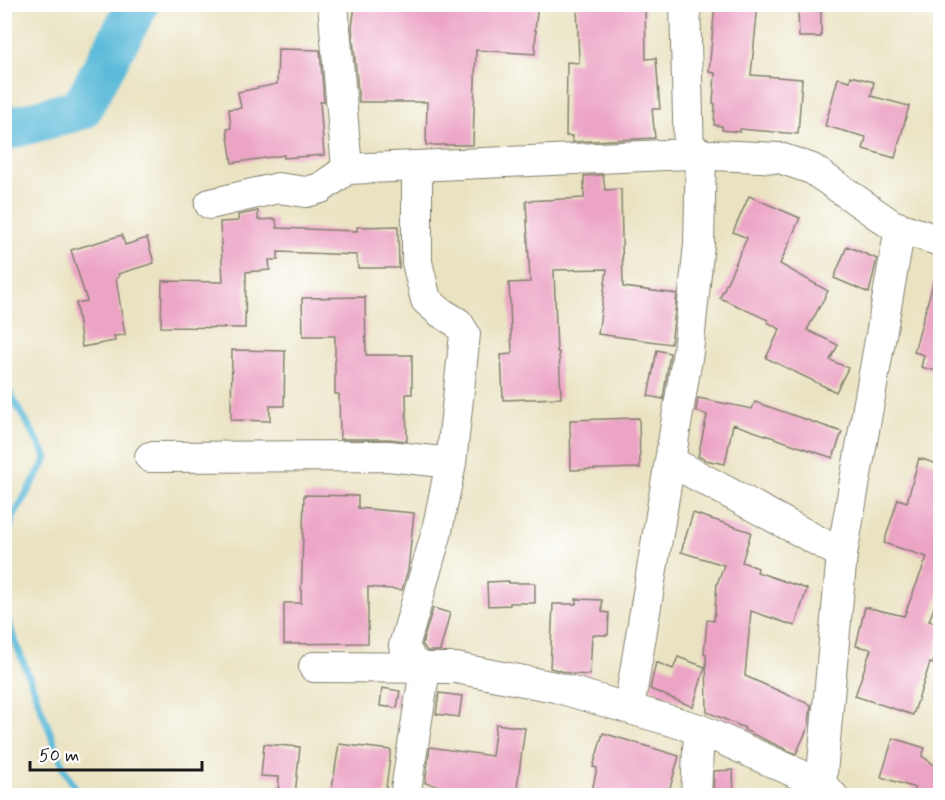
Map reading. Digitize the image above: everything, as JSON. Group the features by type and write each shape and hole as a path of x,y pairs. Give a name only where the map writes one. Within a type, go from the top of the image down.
{"street":[{"path":"333,4 347,169"},
{"path":"629,708 688,351 699,244 685,4"},
{"path":"210,204 278,188 306,192 321,188 347,169 695,154 780,158 812,170 892,225 940,241"},
{"path":"417,167 417,262 426,300 458,323 465,334 451,463 436,535 404,646 412,662 425,669"},
{"path":"314,667 456,668 555,687 699,729 827,790 842,554 900,228"},
{"path":"150,457 388,456 451,463"},
{"path":"670,461 842,554"},
{"path":"405,795 425,669"},
{"path":"696,795 699,729"}],"building":[{"path":"355,4 538,4 535,54 476,50 473,145 426,145 427,102 359,102 352,28"},
{"path":"577,4 645,4 646,59 656,58 660,109 652,109 655,138 572,142 572,136 566,136 567,62 579,63"},
{"path":"715,4 758,4 751,75 802,79 798,134 740,129 740,132 722,130 722,126 714,125 715,73 709,72"},
{"path":"798,11 821,11 821,37 799,37"},
{"path":"278,49 320,50 324,102 320,102 324,155 284,158 284,155 232,163 227,129 231,128 229,109 241,108 238,92 277,84"},
{"path":"851,76 874,82 871,96 909,106 895,158 863,149 866,137 825,126 838,78 850,81"},
{"path":"603,175 605,190 621,189 623,287 677,294 671,344 598,334 607,269 554,270 561,398 503,400 501,355 512,354 509,283 530,282 526,201 584,198 584,176"},
{"path":"749,196 800,218 780,264 828,291 807,330 838,345 830,360 848,368 836,392 766,358 780,329 767,322 768,320 720,298 747,238 733,232"},
{"path":"258,211 258,220 276,219 277,228 357,231 357,227 398,226 399,268 358,268 357,255 278,252 278,260 269,260 270,270 246,272 245,328 161,327 162,281 223,282 220,222 238,221 238,215"},
{"path":"122,235 125,245 147,238 154,263 118,274 119,277 116,278 125,335 114,336 115,341 82,347 76,303 87,301 71,250"},
{"path":"847,246 877,259 869,293 834,278"},
{"path":"935,276 940,276 940,372 921,367 924,355 914,352"},
{"path":"365,297 366,355 412,355 412,394 406,394 407,441 340,439 339,394 335,394 335,336 303,336 302,298"},
{"path":"232,350 285,351 284,406 270,406 270,421 231,420"},
{"path":"657,350 670,353 663,399 648,396"},
{"path":"698,398 752,409 755,402 842,432 833,458 733,424 725,464 705,460 698,456 707,415 696,411"},
{"path":"639,418 640,468 571,470 570,420"},
{"path":"919,458 940,465 940,591 929,621 940,624 940,632 933,664 930,663 913,715 855,696 871,649 856,646 865,607 904,616 927,557 884,543 898,499 907,502"},
{"path":"304,495 358,496 358,508 414,513 408,570 402,590 368,587 368,643 284,644 284,603 301,603"},
{"path":"693,513 751,532 742,562 758,568 757,572 807,589 795,626 751,611 745,676 811,705 809,725 796,754 707,712 706,654 704,654 707,620 714,621 717,584 724,565 681,552"},
{"path":"509,581 509,583 535,583 535,603 488,606 487,582"},
{"path":"576,599 602,600 602,612 609,613 608,635 592,635 590,675 573,674 550,668 553,604 576,604"},
{"path":"433,608 450,613 440,651 427,651 422,644"},
{"path":"678,657 705,667 693,707 650,689 656,662 673,669"},
{"path":"382,688 400,691 397,708 380,706"},
{"path":"439,693 462,696 459,717 436,714"},
{"path":"496,724 525,728 516,795 479,795 425,783 430,747 492,756"},
{"path":"603,733 679,756 668,795 591,795 597,768 593,767"},
{"path":"893,738 925,748 922,756 940,769 940,795 910,795 915,788 881,777"},
{"path":"264,744 300,747 295,795 278,795 279,777 261,776"},
{"path":"339,744 391,750 385,795 331,795"},
{"path":"733,770 734,795 713,795 714,771"}],"waterway":[{"path":"4,130 81,109 138,4"},
{"path":"4,383 47,458 13,517 4,547"},
{"path":"4,612 65,771 80,796"}]}
